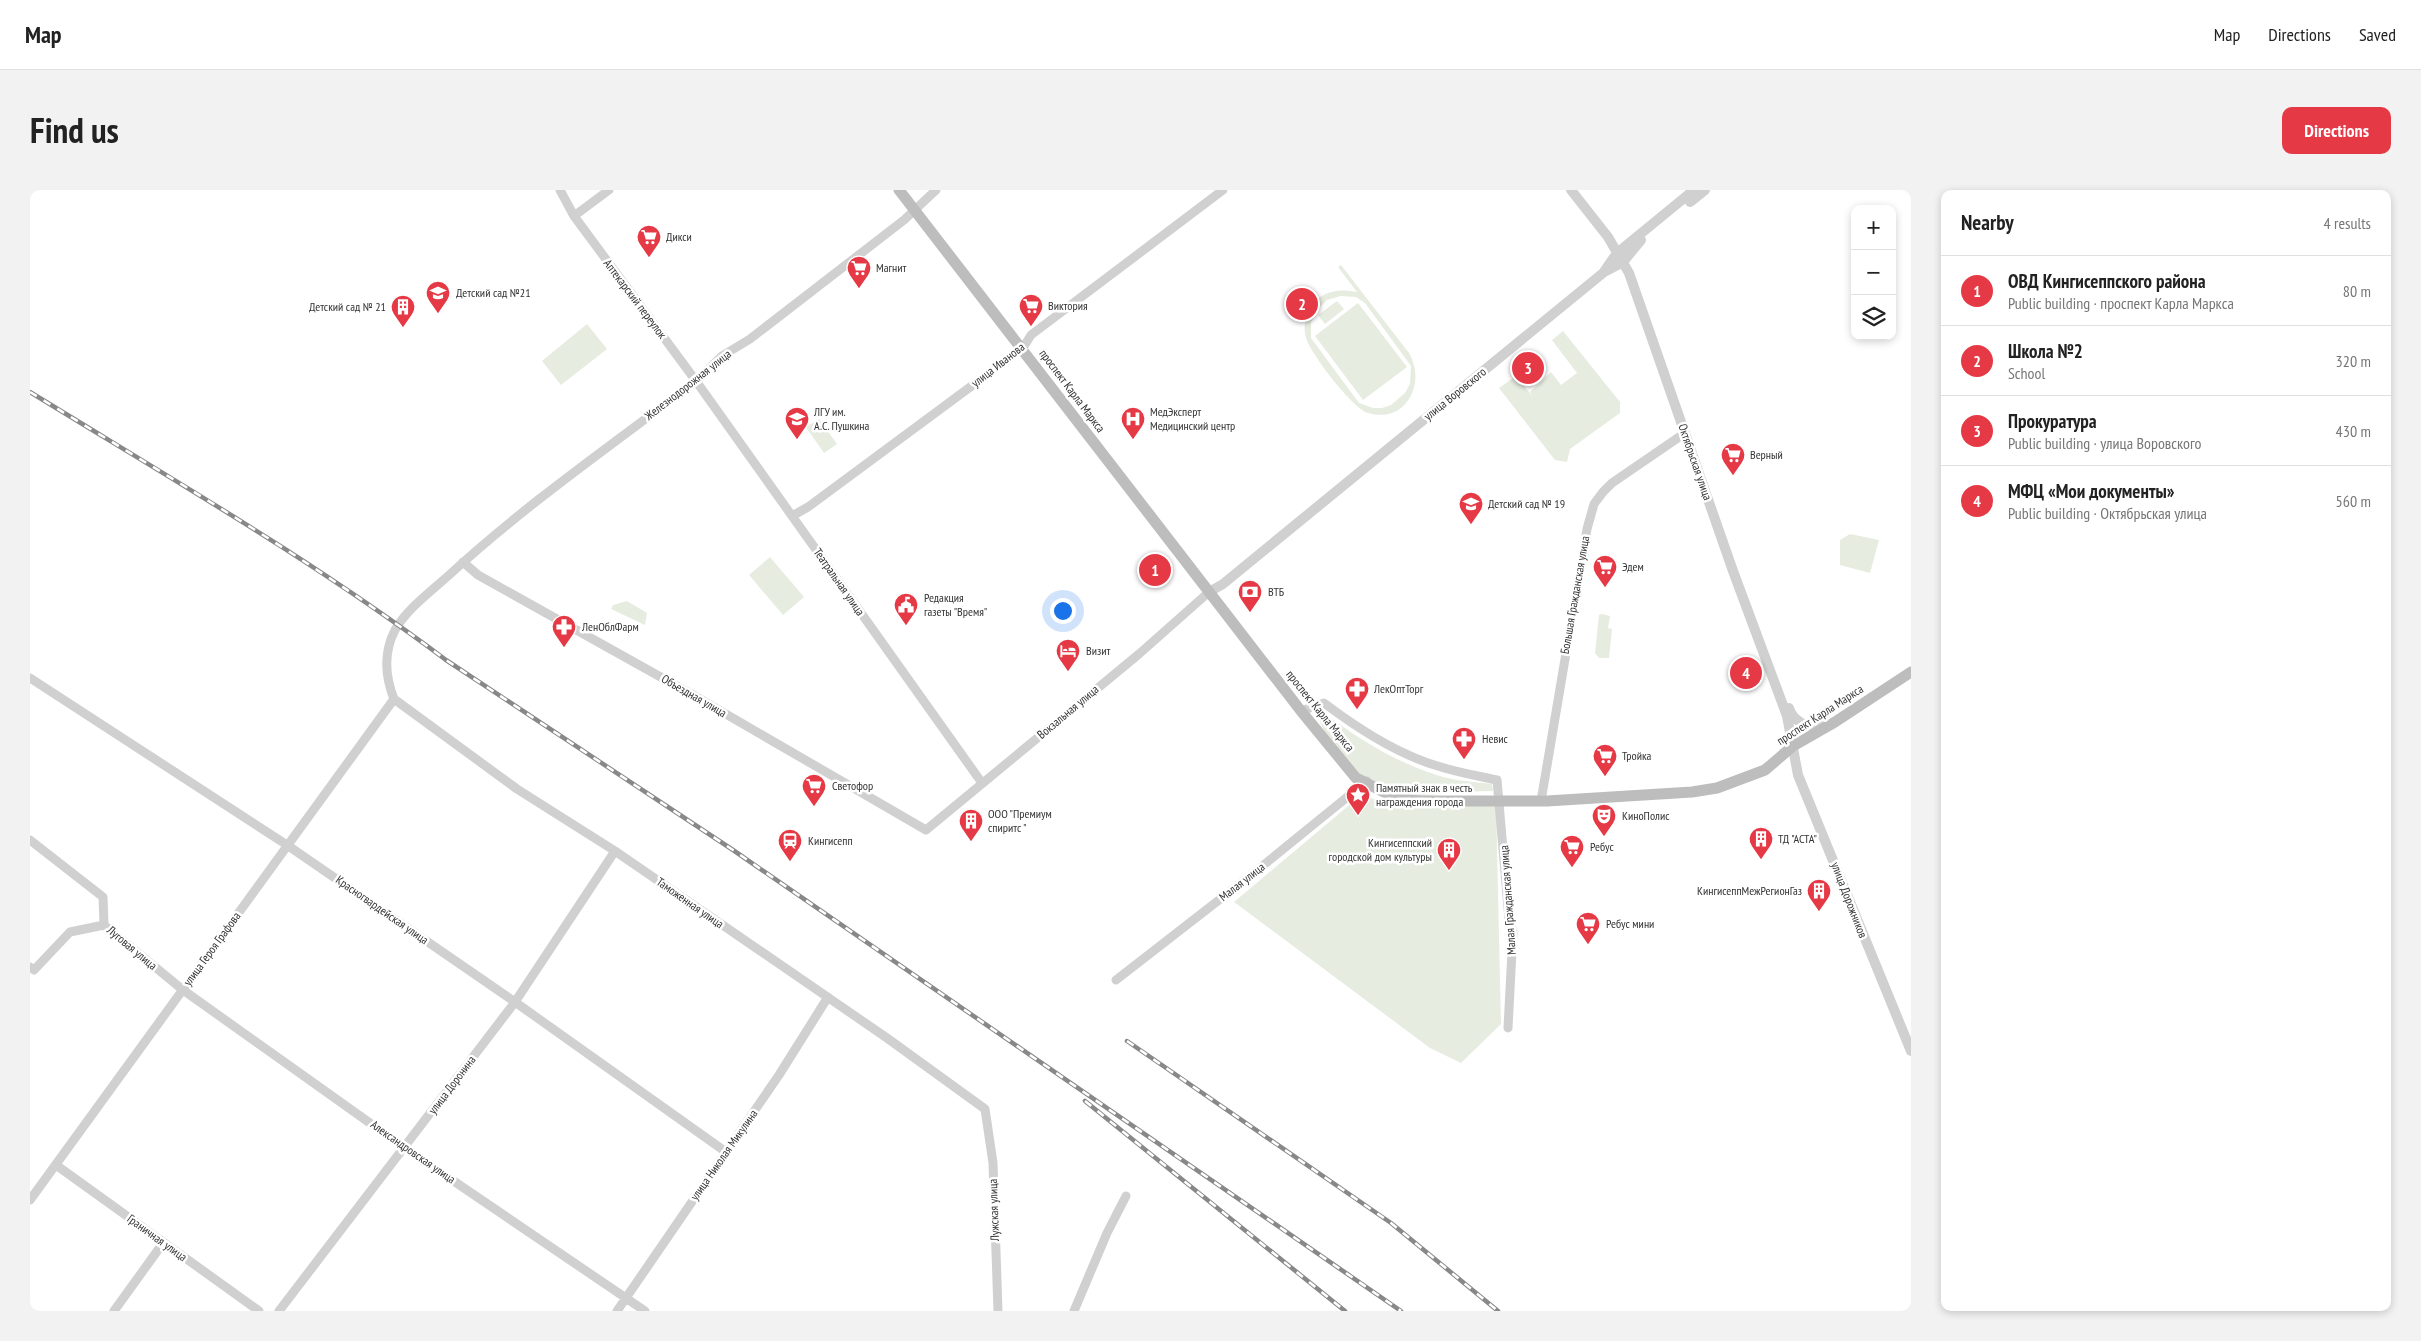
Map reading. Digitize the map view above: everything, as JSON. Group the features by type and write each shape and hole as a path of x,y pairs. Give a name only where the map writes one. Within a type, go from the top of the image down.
{"main road":[{"name":"проспект Карла Маркса","path":"899,190 916,208 1025,347 1356,778 1396,798 1420,801 1541,799 1692,792 1717,788 1765,770 1793,744 1835,722 1911,670"},
{"path":"905,190 916,208"},
{"path":"1793,744 1911,670"}],"street":[{"name":"Аптекарский переулок","path":"560,190 574,216 696,381"},
{"path":"574,216 609,190"},
{"name":"Железнодорожная улица","path":"394,699 387,681 386,658 394,633 412,609 463,562 518,517 696,381 722,356 750,339 904,220 936,190"},
{"name":"улица Иванова","path":"792,516 808,507 1025,347 1031,335 1223,190"},
{"name":"Октябрьская улица","path":"1571,190 1622,255 1759,645 1787,716 1793,744"},
{"path":"1578,190 1622,255 1790,713 1792,717 1808,726 1822,726"},
{"name":"улица Воровского","path":"1211,591 1223,584 1603,273 1694,190"},
{"path":"1622,255 1705,190"},
{"name":"Театральная улица","path":"696,381 982,783"},
{"name":"Большая Гражданская улица","path":"1541,799 1587,529 1594,504 1612,483 1685,433"},
{"name":"Объездная улица","path":"463,562 478,575 692,694 926,830"},
{"name":"Вокзальная улица","path":"926,830 1139,654 1211,591"},
{"name":"Красногвардейская улица","path":"30,678 287,845 515,1002 726,1152"},
{"name":"улица Героя Графова","path":"30,1200 394,699"},
{"name":"Таможенная улица","path":"394,699 517,789 615,851 929,1067 986,1109"},
{"name":"Малая Гражданская улица","path":"1303,710 1324,703 1347,720 1391,745 1415,756 1440,767 1497,780 1510,919 1513,932 1508,1028"},
{"name":"улица Дорожников","path":"1793,744 1801,784 1907,1027 1911,1051"},
{"name":"Малая улица","path":"1116,980 1366,783"},
{"name":"Луговая улица","path":"30,840 103,897 104,925 183,990"},
{"name":"улица Доронина","path":"279,1311 515,1002 615,851"},
{"path":"30,967 34,970 70,932 104,925"},
{"name":"Александровская улица","path":"183,990 405,1148 645,1311"},
{"name":"улица Николая Микулина","path":"618,1311 779,1075 828,997"},
{"name":"Лужская улица","path":"986,1109 992,1163 998,1311"},
{"name":"Граничная улица","path":"56,1164 259,1311"},
{"path":"1074,1311 1107,1233 1126,1196"},
{"path":"114,1311 163,1242"}],"shaded area":[{"path":"1341,265 1409,353 1414,365 1414,389 1402,407 1393,413 1381,415 1368,413 1361,409 1333,380 1309,346 1305,334 1305,326 1307,315 1314,302 1330,292 1343,290 1357,292 1338,267","holes":["1341,296 1356,297 1365,303 1411,366 1410,384 1405,393 1391,405 1382,408 1373,408 1359,403 1311,338 1311,323 1317,310 1327,300"]},
{"path":"1337,301 1344,309 1325,324 1318,315"},
{"path":"1358,303 1407,367 1363,400 1315,336"},
{"path":"587,324 607,349 561,385 542,361"},
{"path":"1563,331 1620,402 1620,413 1570,449 1567,462 1555,460 1499,388 1516,376 1533,397 1530,392 1551,372 1561,385 1577,373 1552,340"},
{"path":"819,419 837,444 824,453 806,427"},
{"path":"1850,534 1879,540 1870,573 1840,565 1840,540"},
{"path":"770,557 804,597 783,615 749,575"},
{"path":"627,601 647,613 645,625 611,609 613,605"},
{"path":"1599,615 1610,616 1608,628 1612,629 1609,658 1599,658 1595,653"},
{"path":"1319,709 1363,740 1410,765 1443,777 1492,784 1493,791 1447,792 1423,798 1397,794 1359,776 1328,739 1315,711"},
{"path":"1360,796 1407,806 1496,805 1501,1024 1461,1063 1430,1048 1234,902"}],"railway":[{"path":"30,392 241,521 345,588 446,660 733,850 1401,1311"},
{"path":"1127,1041 1391,1223 1498,1311"},
{"path":"1085,1101 1345,1311"}],"place":[{"name":"Дикси","path":"649,258"},
{"name":"Магнит","path":"859,289"},
{"name":"Школа №2","path":"1302,304"},
{"name":"Детский сад №21","path":"438,314"},
{"name":"Виктория","path":"1031,327"},
{"name":"Детский сад № 21","path":"403,328"},
{"name":"Прокуратура","path":"1528,368"},
{"name":"ЛГУ им. А.С. Пушкина","path":"797,440"},
{"name":"МедЭксперт Медицинский центр","path":"1133,440"},
{"name":"Верный","path":"1733,476"},
{"name":"Детский сад № 19","path":"1471,525"},
{"name":"ОВД Кингисеппского района","path":"1155,570"},
{"name":"Эдем","path":"1605,588"},
{"name":"ВТБ","path":"1250,613"},
{"name":"Редакция газеты \"Время\"","path":"906,626"},
{"name":"ЛенОблФарм","path":"564,648"},
{"name":"Визит","path":"1068,672"},
{"name":"МФЦ «Мои документы»","path":"1746,673"},
{"name":"ЛекОптТорг","path":"1357,710"},
{"name":"Невис","path":"1464,760"},
{"name":"Тройка","path":"1605,777"},
{"name":"Светофор","path":"814,807"},
{"name":"Памятный знак в честь награждения города","path":"1358,816"},
{"name":"КиноПолис","path":"1604,837"},
{"name":"ООО \"Премиум спиритс \"","path":"971,842"},
{"name":"ТД \"АСТА\"","path":"1761,860"},
{"name":"Кингисепп","path":"790,862"},
{"name":"Ребус","path":"1572,868"},
{"name":"Кингисеппский городской дом культуры","path":"1449,871"},
{"name":"КингисеппМежРегионГаз","path":"1819,912"},
{"name":"Ребус мини","path":"1588,945"}]}
